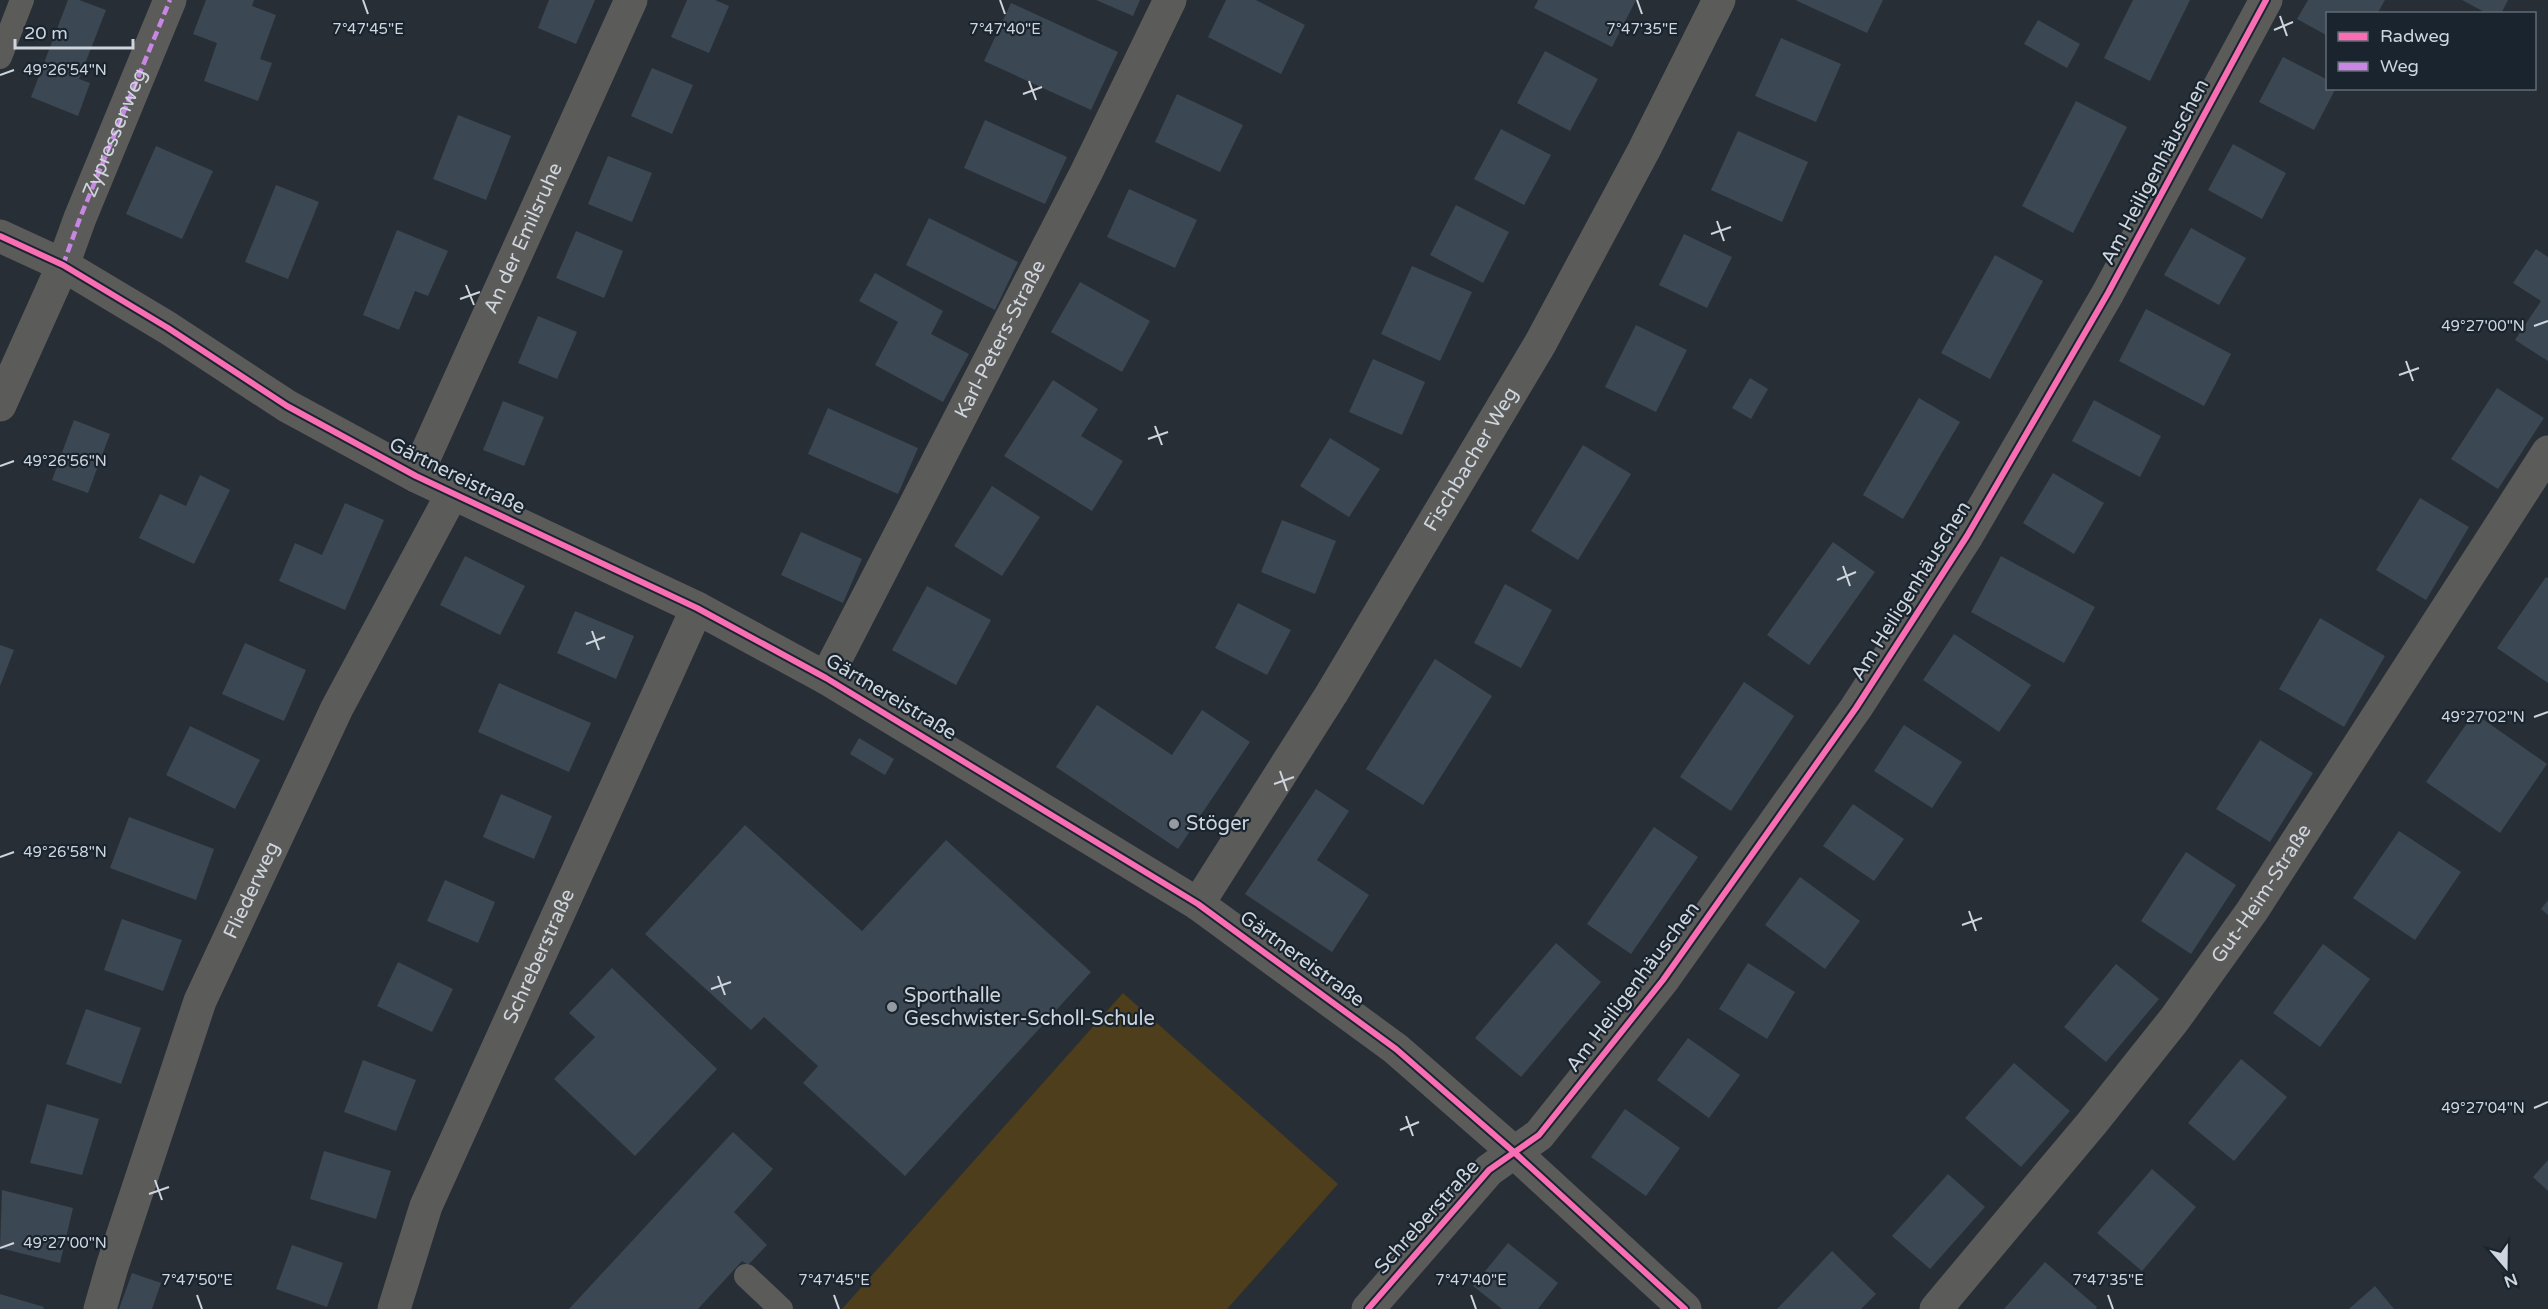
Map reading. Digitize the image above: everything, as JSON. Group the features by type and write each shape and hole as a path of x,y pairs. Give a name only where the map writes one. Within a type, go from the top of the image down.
{"street":[{"name":"Zypressenweg","path":"0,405 63,265 80,218 170,0"},
{"name":"An der Emilsruhe","path":"416,476 631,0"},
{"name":"Karl-Peters-Straße","path":"826,678 1086,173 1170,0"},
{"name":"Fischbacher Weg","path":"1198,904 1332,693 1539,344 1644,150 1719,0"},
{"name":"Am Heiligenhäuschen","path":"1515,1153 1539,1135 1663,980 1856,708 1967,536 2108,293 2266,0"},
{"name":"Gärtnereistraße","path":"0,236 63,265 168,328 287,406 416,476 696,608 826,678 1198,904 1396,1049 1515,1153 1685,1309"},
{"name":"Gut-Heim-Straße","path":"1936,1309 2092,1123 2180,1011 2252,910 2548,452"},
{"name":"Fliederweg","path":"100,1309 200,1001 337,708 452,494"},
{"name":"Schreberstraße","path":"394,1309 426,1206 696,608"},
{"name":"Schreberstraße","path":"1368,1309 1489,1170 1515,1153"}],"lane":[{"path":"0,57 22,0"},
{"path":"746,1276 781,1309"}],"shaded area":[{"path":"1123,993 1338,1184 1227,1309 842,1309"}],"building":[{"path":"68,0 79,0 106,10 79,79 90,83 78,116 31,97"},
{"path":"206,0 254,0 252,6 276,15 260,59 272,63 258,101 204,81 217,43 193,34"},
{"path":"549,0 595,0 576,44 538,28"},
{"path":"687,0 715,0 729,6 709,53 671,37"},
{"path":"1096,0 1140,0 1133,16"},
{"path":"1226,0 1256,0 1305,25 1281,74 1208,37"},
{"path":"1538,0 1636,0 1612,47 1534,8"},
{"path":"1795,0 1883,0 1867,33"},
{"path":"2133,0 2190,0 2150,81 2104,58"},
{"path":"2308,0 2385,0 2378,12 2326,12 2326,35 2297,19"},
{"path":"2462,0 2508,0 2502,12 2484,12"},
{"path":"1011,3 1118,52 1091,110 984,61"},
{"path":"2038,20 2080,44 2067,68 2024,44"},
{"path":"1781,38 1841,64 1816,122 1755,96"},
{"path":"1545,51 1598,79 1570,131 1517,103"},
{"path":"2283,57 2326,79 2326,90 2335,90 2314,130 2259,102"},
{"path":"652,68 693,85 672,134 631,116"},
{"path":"1177,94 1243,125 1220,172 1155,142"},
{"path":"2076,101 2127,127 2073,233 2022,206"},
{"path":"458,115 511,136 486,200 433,179"},
{"path":"985,120 1067,157 1045,204 964,168"},
{"path":"1501,129 1551,155 1524,205 1474,179"},
{"path":"1738,131 1808,162 1782,222 1711,190"},
{"path":"2233,144 2286,173 2262,219 2208,190"},
{"path":"156,146 213,171 182,239 126,214"},
{"path":"608,156 652,173 632,222 588,204"},
{"path":"276,185 319,202 288,279 245,262"},
{"path":"1129,189 1197,220 1175,268 1107,237"},
{"path":"1456,205 1509,232 1483,283 1430,255"},
{"path":"929,218 1018,262 995,310 906,265"},
{"path":"2191,228 2246,258 2219,305 2164,275"},
{"path":"397,230 448,251 428,296 415,291 399,330 363,315"},
{"path":"576,231 623,251 604,298 556,278"},
{"path":"1684,234 1732,257 1707,308 1659,285"},
{"path":"2536,249 2548,257 2548,361 2515,340 2541,301 2513,283"},
{"path":"1995,255 2043,281 1990,379 1941,353"},
{"path":"1412,266 1472,292 1440,361 1381,334"},
{"path":"875,273 943,311 931,334 969,354 943,402 875,365 898,322 859,301"},
{"path":"1080,282 1150,321 1122,372 1051,332"},
{"path":"2146,309 2231,354 2204,406 2119,361"},
{"path":"538,316 577,332 557,379 518,363"},
{"path":"1636,325 1687,350 1656,412 1605,387"},
{"path":"1373,359 1425,382 1402,435 1349,412"},
{"path":"1750,378 1768,389 1751,419 1732,408"},
{"path":"1053,380 1098,409 1081,436 1123,461 1092,511 1004,456"},
{"path":"2497,388 2544,418 2498,489 2451,459"},
{"path":"1919,398 1960,422 1903,519 1863,495"},
{"path":"2094,400 2161,436 2140,477 2072,441"},
{"path":"503,401 544,417 524,466 483,450"},
{"path":"828,408 918,448 898,494 808,454"},
{"path":"74,420 110,434 88,493 52,480"},
{"path":"1330,438 1380,469 1349,517 1300,486"},
{"path":"1583,445 1631,474 1578,560 1531,531"},
{"path":"2053,473 2104,503 2074,554 2023,523"},
{"path":"200,475 230,490 194,564 139,538 160,494 186,506"},
{"path":"992,486 1040,517 1002,576 954,546"},
{"path":"2420,498 2469,527 2426,600 2376,570"},
{"path":"345,503 384,520 345,610 279,581 295,543 322,555"},
{"path":"1282,520 1336,541 1315,594 1261,572"},
{"path":"801,532 862,559 843,603 781,575"},
{"path":"1833,542 1875,572 1809,665 1767,635"},
{"path":"465,556 525,586 500,635 440,605"},
{"path":"2001,556 2095,607 2064,663 1971,612"},
{"path":"2546,577 2548,578 2548,683 2497,648"},
{"path":"1505,584 1552,610 1521,668 1474,643"},
{"path":"927,586 991,620 956,685 892,650"},
{"path":"1238,603 1291,630 1267,675 1215,648"},
{"path":"575,611 634,636 616,679 557,653"},
{"path":"2320,618 2385,656 2344,727 2279,689"},
{"path":"1954,634 2031,685 1999,732 1923,680"},
{"path":"245,643 306,670 284,721 222,694"},
{"path":"0,645 14,650 0,686"},
{"path":"1435,659 1492,696 1423,805 1366,769"},
{"path":"1744,682 1794,716 1731,811 1680,777"},
{"path":"499,683 591,723 569,772 478,732"},
{"path":"1097,705 1172,755 1202,710 1250,742 1178,849 1056,767"},
{"path":"2474,713 2547,764 2500,833 2426,782"},
{"path":"1904,725 1962,762 1932,808 1874,771"},
{"path":"190,726 260,760 235,809 166,775"},
{"path":"859,738 894,759 885,775 850,754"},
{"path":"2260,740 2313,773 2270,842 2216,809"},
{"path":"1316,789 1349,811 1317,860 1369,895 1332,952 1245,894"},
{"path":"501,794 552,816 534,859 483,837"},
{"path":"1853,804 1904,839 1874,881 1823,846"},
{"path":"129,817 214,849 196,900 110,868"},
{"name":"Sporthalle Geschwister-Scholl-Schule","path":"745,825 862,931 946,840 1091,972 905,1176 803,1083 818,1066 764,1017 751,1030 645,934"},
{"path":"1654,827 1698,857 1631,954 1587,924"},
{"path":"2399,831 2461,872 2415,940 2353,898"},
{"path":"2186,852 2236,885 2191,954 2141,921"},
{"path":"1800,877 1860,921 1825,969 1765,925"},
{"path":"445,880 495,902 478,943 427,921"},
{"path":"2548,900 2548,915 2541,909"},
{"path":"122,919 182,940 163,991 104,970"},
{"path":"1556,943 1601,982 1521,1077 1475,1038"},
{"path":"2323,944 2370,979 2320,1047 2273,1013"},
{"path":"398,962 453,989 432,1032 377,1006"},
{"path":"1748,963 1795,992 1767,1039 1719,1009"},
{"path":"2116,964 2159,999 2106,1062 2064,1027"},
{"path":"612,968 717,1069 635,1156 554,1079 595,1037 569,1013"},
{"path":"86,1009 141,1028 121,1084 66,1064"},
{"path":"1688,1038 1740,1075 1709,1118 1657,1080"},
{"path":"2241,1059 2287,1097 2234,1161 2188,1123"},
{"path":"363,1060 416,1080 396,1131 344,1112"},
{"path":"2014,1063 2070,1111 2021,1167 1965,1118"},
{"path":"47,1104 99,1119 82,1175 30,1163"},
{"path":"1625,1109 1680,1148 1646,1196 1591,1157"},
{"path":"733,1132 773,1169 734,1212 767,1245 748,1265 742,1261 698,1309 569,1309"},
{"path":"324,1151 391,1171 376,1219 310,1199"},
{"path":"2548,1160 2548,1191 2533,1177"},
{"path":"2152,1169 2196,1207 2142,1271 2097,1233"},
{"path":"1948,1174 1985,1207 1930,1269 1892,1236"},
{"path":"2,1190 73,1208 60,1263 0,1248"},
{"path":"1508,1243 1558,1283 1538,1309 1502,1309 1473,1286"},
{"path":"292,1245 343,1263 327,1307 276,1289"},
{"path":"1832,1251 1876,1294 1861,1309 1777,1309"},
{"path":"2045,1262 2097,1307 2096,1309 2004,1309"},
{"path":"132,1273 161,1283 152,1309 119,1309"},
{"path":"2375,1286 2394,1309 2349,1309"},
{"path":"0,1294 44,1307 43,1309 0,1309"}],"marked path":[{"path":"63,265 80,218 170,0"}],"cycle path":[{"path":"1368,1309 1489,1170 1539,1135 1663,980 1856,708 1967,536 2108,293 2266,0"},
{"path":"0,236 63,265 168,328 287,406 416,476 697,608 826,678 1198,904 1396,1049 1515,1153 1685,1309"}],"place":[{"name":"Stöger","path":"1174,824"},
{"name":"Sporthalle Geschwister-Scholl-Schule","path":"892,1007"}]}
